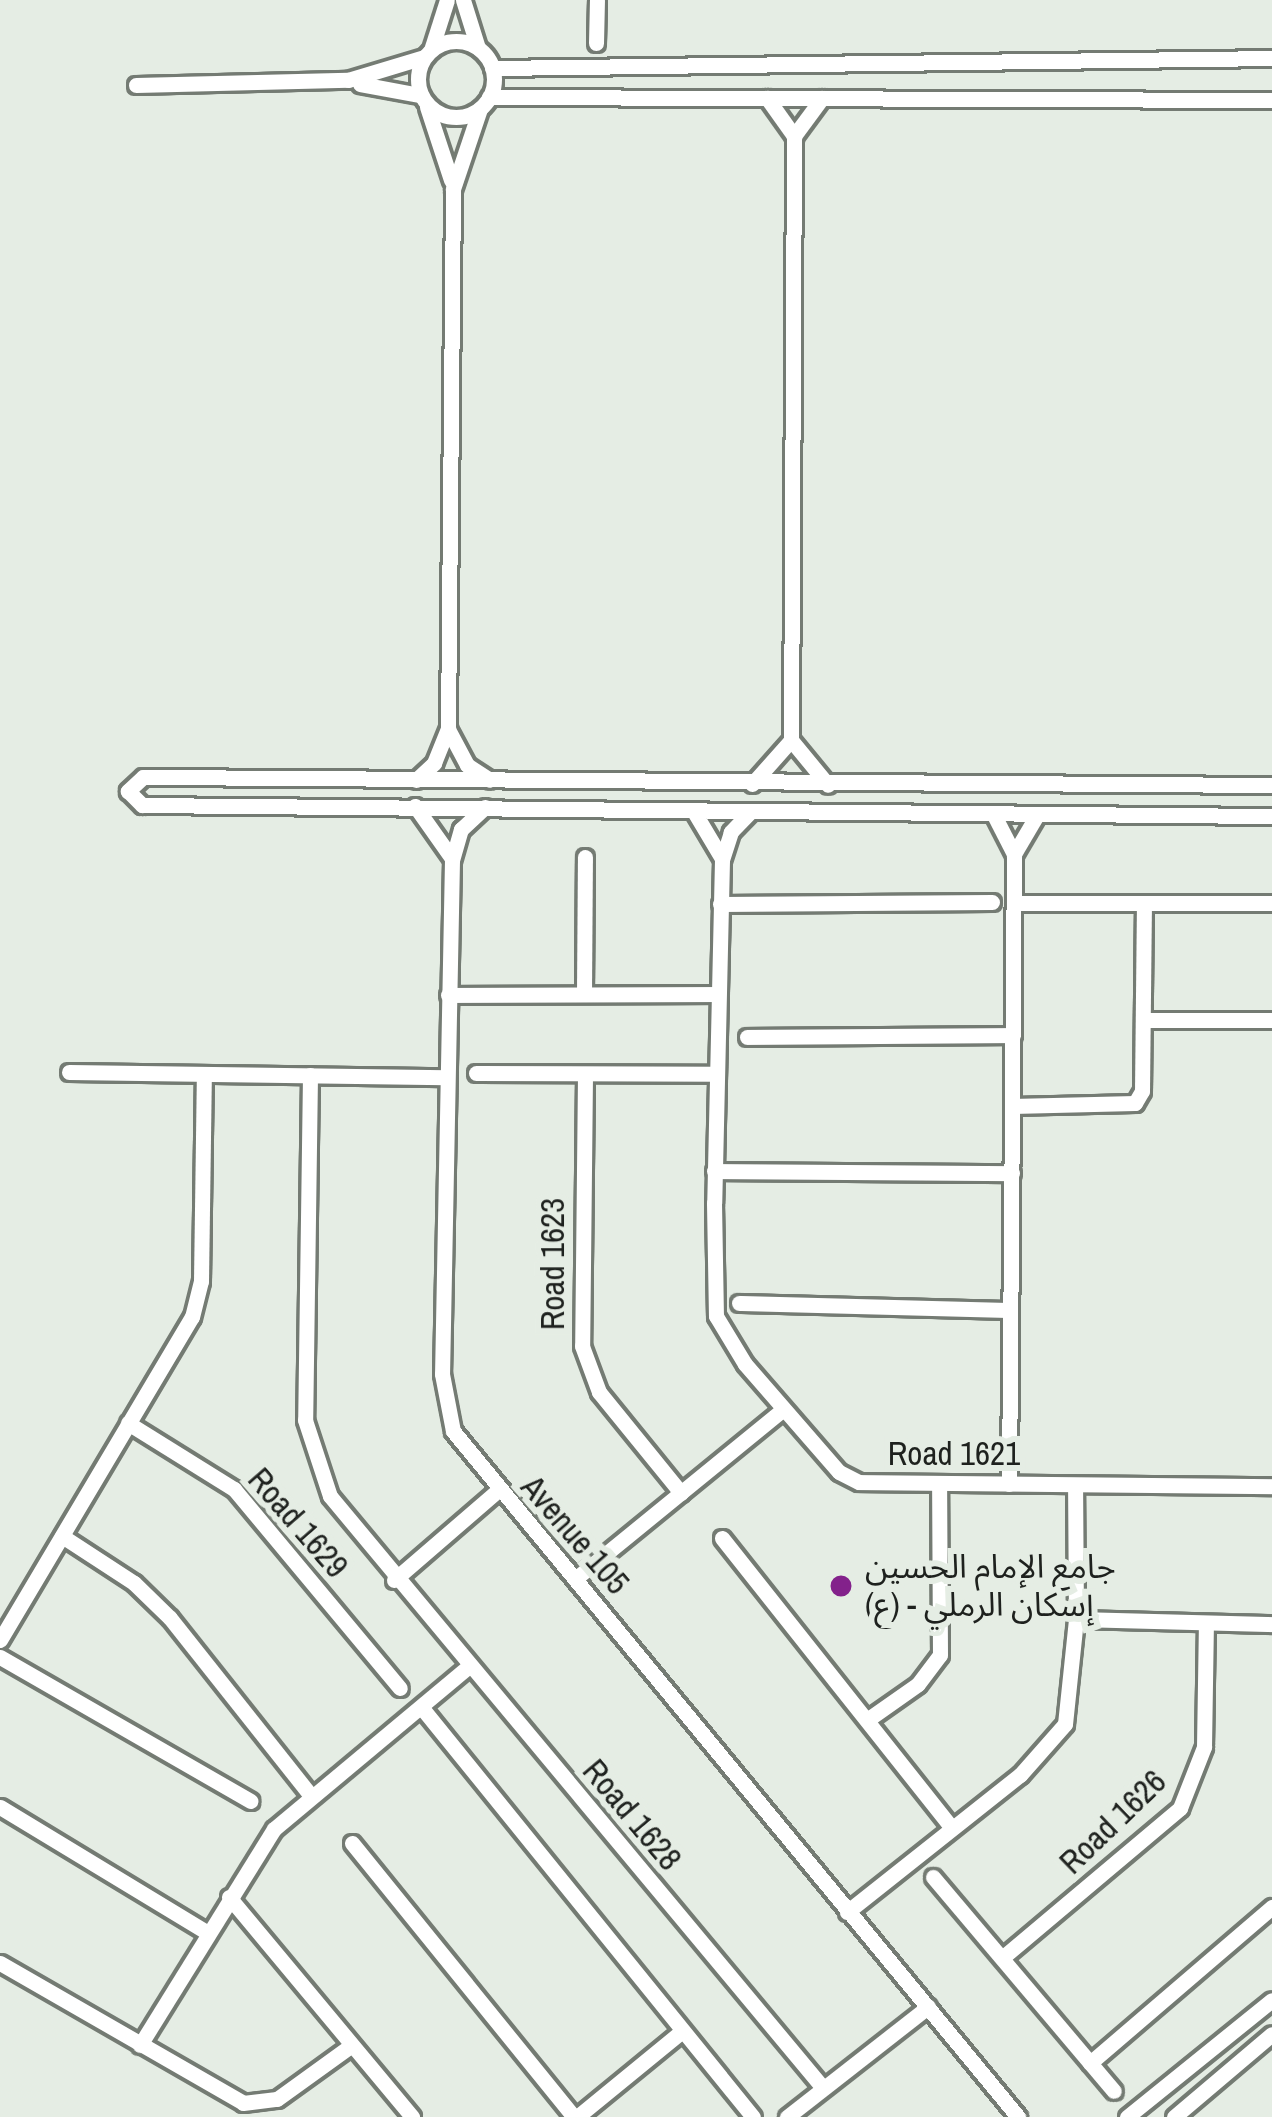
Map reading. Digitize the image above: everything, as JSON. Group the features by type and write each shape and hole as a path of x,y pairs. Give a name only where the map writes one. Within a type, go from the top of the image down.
{"street":[{"path":"416,780 434,764 448,728 453,189 423,100 428,53 447,0"},
{"path":"453,189 492,68 478,48 463,0"},
{"path":"596,44 597,0"},
{"path":"136,85 321,81 374,75 450,41 478,48"},
{"path":"492,68 1272,58"},
{"path":"321,81 423,100 452,118 484,103 766,98 1272,100"},
{"path":"766,98 794,136"},
{"path":"822,98 794,136 791,740 828,784"},
{"path":"448,728 458,754 491,780"},
{"path":"752,784 791,740"},
{"path":"1272,784 143,777 128,790 142,806 1272,816"},
{"path":"415,806 439,830 452,860"},
{"name":"Avenue 105","path":"485,807 461,829 452,860 444,1403 454,1431 497,1491 1018,2117"},
{"path":"693,810 712,832 722,860"},
{"name":"Road 1621","path":"751,812 730,832 722,860 716,994 716,1316 782,1410 838,1472 859,1482 939,1487 1272,1486"},
{"path":"994,814 1014,854 1009,1484"},
{"path":"1014,854 1037,815"},
{"path":"584,993 585,857"},
{"path":"720,904 992,902"},
{"path":"1014,903 1272,903"},
{"path":"1012,1106 1135,1103 1143,1020 1144,905"},
{"path":"448,995 716,994"},
{"path":"1143,1020 1272,1020"},
{"path":"747,1037 1013,1035"},
{"path":"69,1072 446,1077"},
{"path":"476,1073 716,1074"},
{"path":"0,1640 192,1317 201,1281 204,1074"},
{"name":"Road 1628","path":"310,1075 305,1420 330,1496 394,1580 823,2088"},
{"name":"Road 1623","path":"586,1075 585,1358 599,1392 681,1493"},
{"path":"714,1171 1012,1174"},
{"path":"739,1303 1010,1310"},
{"path":"574,1579 782,1410"},
{"name":"Road 1629","path":"128,1423 234,1489 400,1688"},
{"path":"847,1912 1020,1775 1065,1724 1076,1619 1075,1485"},
{"path":"867,1720 918,1684 940,1655 939,1487"},
{"path":"394,1580 497,1491"},
{"path":"62,1536 134,1583 170,1618 311,1796"},
{"path":"722,1538 952,1827"},
{"path":"1076,1619 1272,1624"},
{"name":"Road 1626","path":"1002,1958 1180,1808 1204,1747 1206,1624"},
{"path":"0,1657 250,1801"},
{"path":"140,2045 274,1828 468,1667"},
{"path":"422,1708 753,2117"},
{"path":"0,1807 206,1932"},
{"path":"352,1843 576,2117 682,2031"},
{"path":"933,1877 1114,2091"},
{"path":"229,1897 412,2117"},
{"path":"1090,2063 1272,1907"},
{"path":"0,1963 243,2103 260,2104 352,2044"},
{"path":"1127,2117 1272,2000"},
{"path":"787,2117 928,2007"},
{"path":"1174,2117 1272,2034"}],"place":[{"name":"جامع الإمام الحسين (ع) - إسكان الرملي","path":"841,1586"}]}
